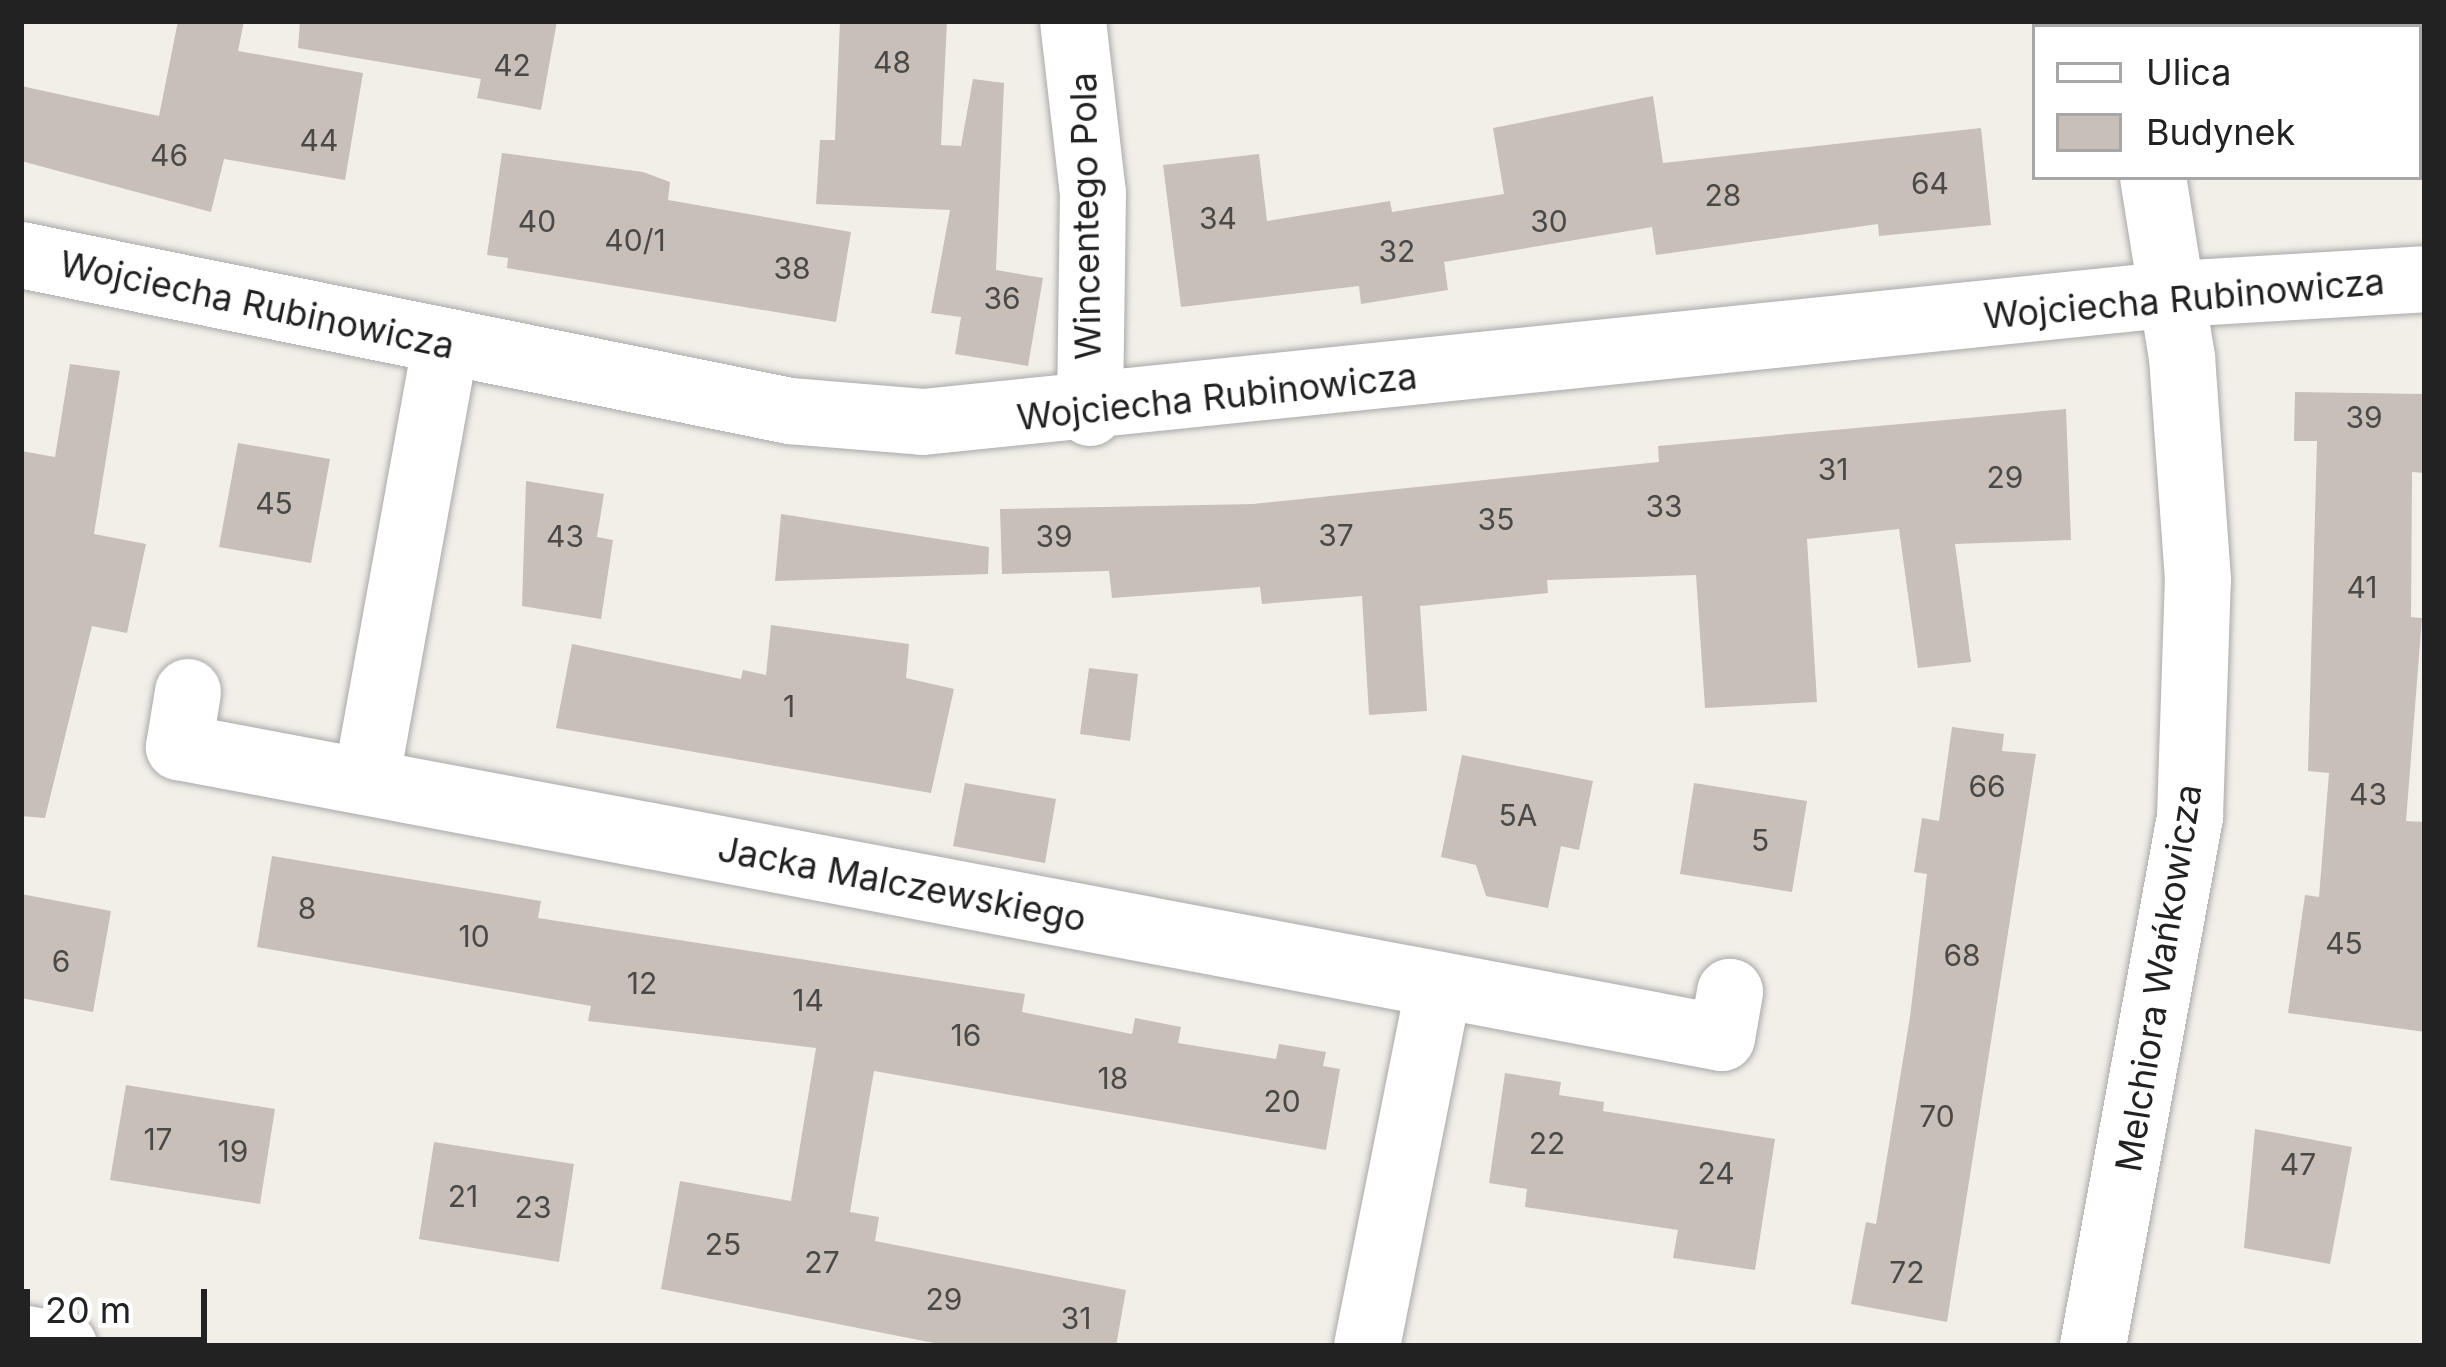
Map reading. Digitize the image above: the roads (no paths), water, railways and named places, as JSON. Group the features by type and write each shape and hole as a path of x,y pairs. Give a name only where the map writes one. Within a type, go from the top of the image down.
{"street":[{"name":"Wincentego Pola","path":"1072,21 1093,193 1090,413"},
{"name":"Melchiora Wańkowicza","path":"2093,1346 2190,817 2198,580 2175,294 2154,180"},
{"name":"Wojciecha Rubinowicza","path":"21,254 445,346 790,411 923,422 1090,413 2175,294 2425,280"},
{"path":"366,782 445,346"},
{"name":"Jacka Malczewskiego","path":"188,692 179,747 1722,1039 1730,992"},
{"path":"1367,1346 1439,987"},
{"path":"21,1338 64,1346"}]}
